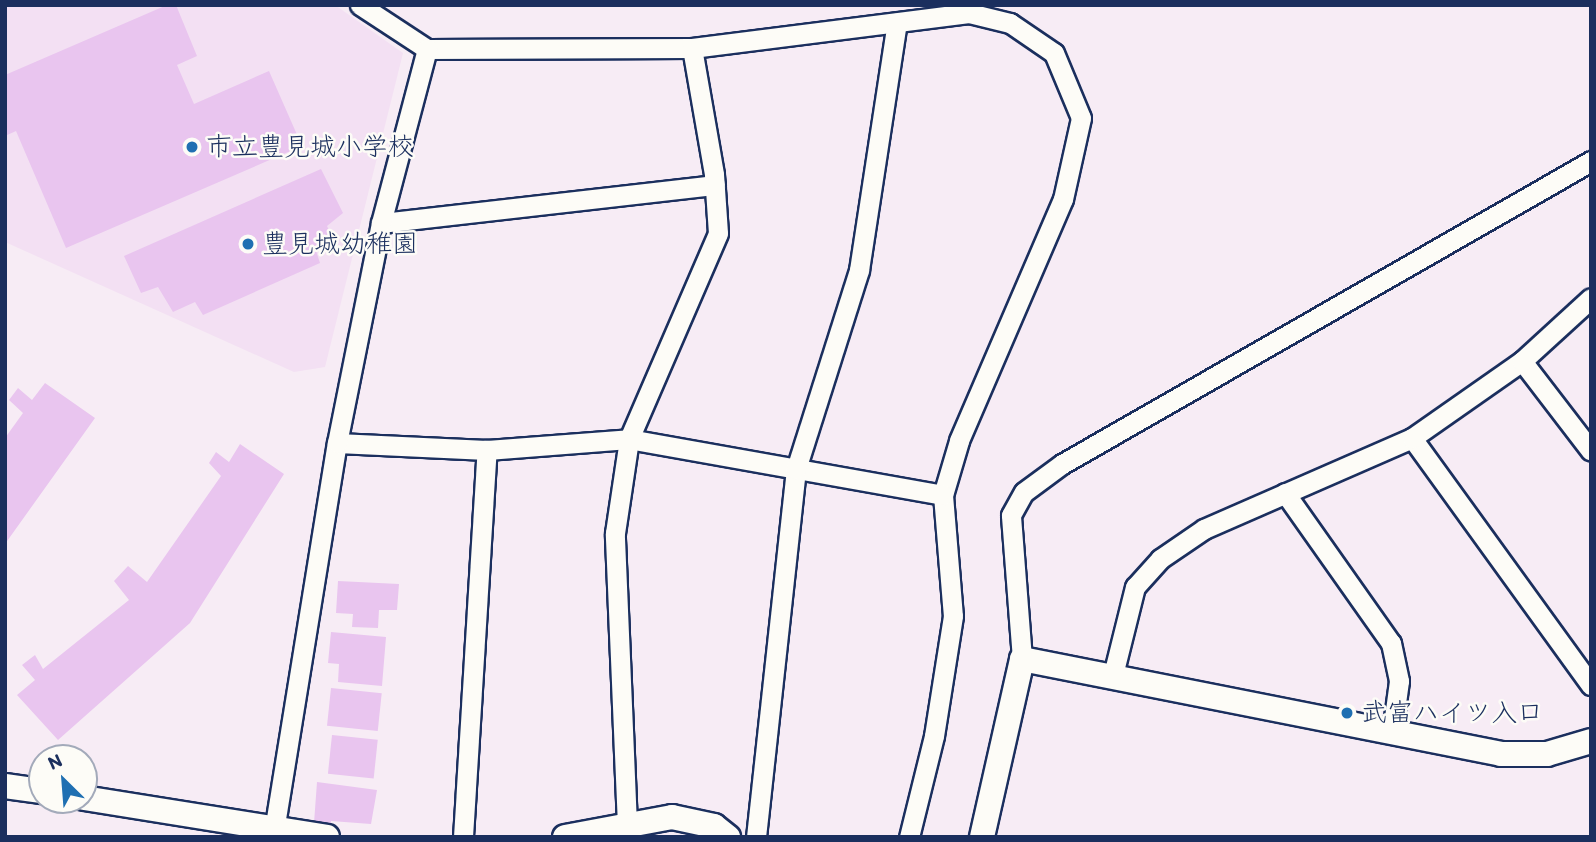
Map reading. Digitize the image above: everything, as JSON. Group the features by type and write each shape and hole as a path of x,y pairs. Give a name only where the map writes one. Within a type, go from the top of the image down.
{"street":[{"path":"360,5 427,49 691,47 969,13 1010,23 1054,53 1081,118 1063,199 958,441 943,495 953,616 934,736 909,837"},
{"path":"757,837 796,469 859,270 897,23"},
{"path":"627,825 615,533 629,439 718,233 715,185 691,47"},
{"path":"274,832 337,443 381,223 427,49"},
{"path":"982,837 1022,659 1011,514 1024,492 1062,464 1591,161"},
{"path":"381,223 715,185"},
{"path":"1113,675 1135,587 1160,559 1204,529 1412,438 1522,361 1591,298"},
{"path":"1522,361 1591,451"},
{"path":"1412,438 1591,685"},
{"path":"337,443 487,450 629,439 943,495"},
{"path":"463,837 487,450"},
{"path":"1285,494 1391,643 1399,681 1392,732"},
{"path":"1022,659 1501,754 1547,754 1591,741"},
{"path":"5,786 28,789"},
{"path":"98,801 274,832 327,837"},
{"path":"565,837 672,817 714,826 728,837"}],"shaded area":[{"name":"市立豊見城小学校","path":"5,5 335,5 403,53 325,367 294,372 5,242"}],"building":[{"path":"167,5 176,5 197,56 177,65 194,104 269,71 302,146 66,248 16,131 5,136 5,75"},
{"path":"321,169 343,213 327,226 335,243 316,251 320,263 203,315 195,302 173,312 158,287 141,293 124,256"},
{"path":"45,383 95,418 5,544 5,438 23,413 9,400 18,388 32,400"},
{"path":"240,444 284,474 190,623 58,740 17,695 35,680 22,665 35,655 43,669 129,600 114,581 128,566 147,582 221,476 209,463 216,452 229,462"},
{"path":"338,581 399,584 397,610 379,610 378,628 352,627 353,614 336,613"},
{"path":"331,632 386,637 382,686 338,682 339,664 328,663"},
{"path":"331,688 382,693 378,731 327,726"},
{"path":"332,735 378,740 374,779 328,774"},
{"path":"317,782 377,790 371,824 331,821 331,827 314,823"}],"place":[{"name":"市立豊見城小学校","path":"192,147"},
{"name":"豊見城幼稚園","path":"248,244"},
{"name":"武富ハイツ入口","path":"1347,713"}]}
